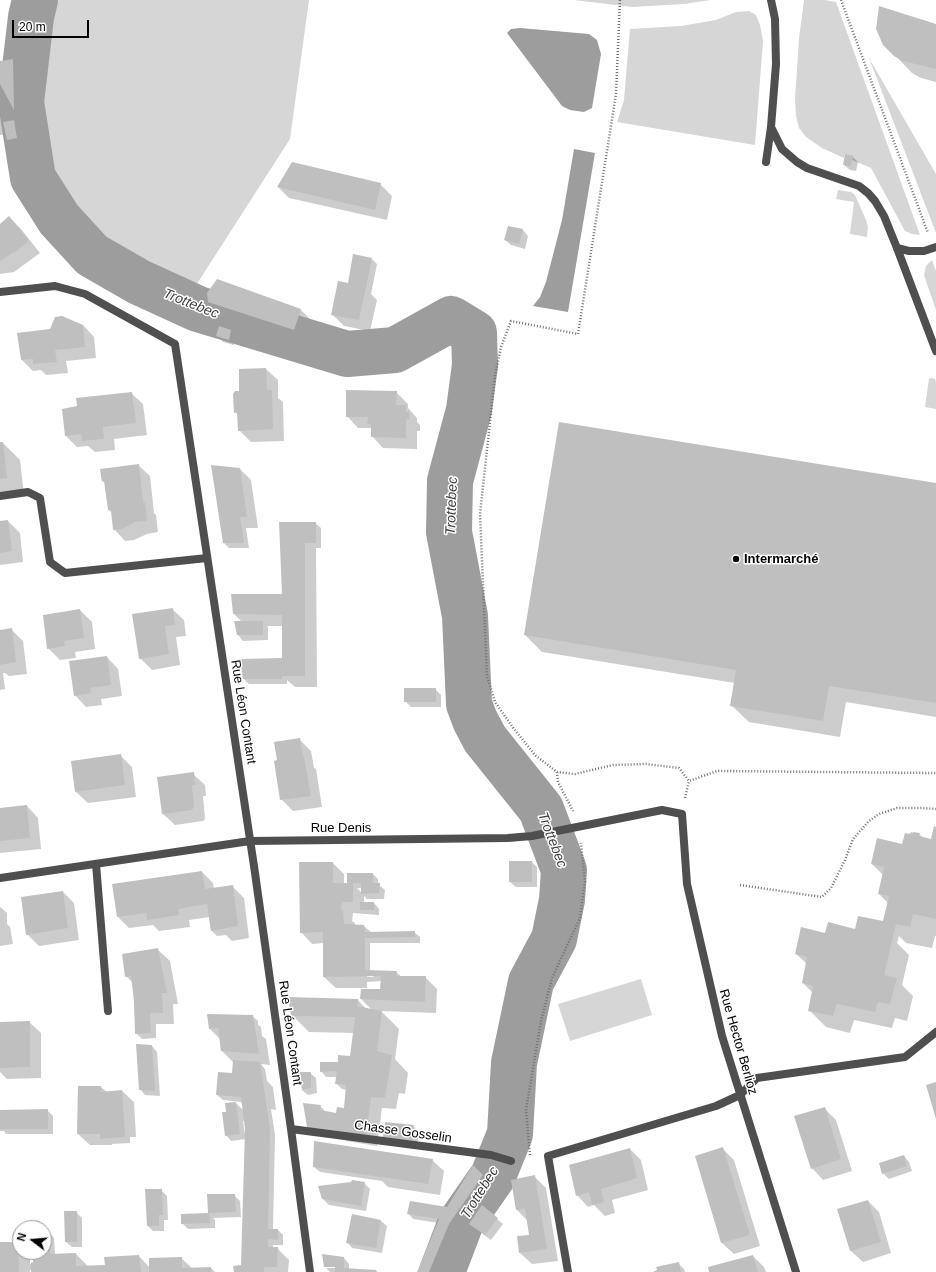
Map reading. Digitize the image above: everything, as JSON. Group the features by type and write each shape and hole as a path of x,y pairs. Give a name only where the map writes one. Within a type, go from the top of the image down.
{"street":[{"path":"766,162 772,128 776,64 776,19 771,0"},
{"path":"772,128 782,149 797,162 807,168 850,182 868,193 875,201 884,216 936,351"},
{"path":"897,248 909,252 924,251 935,248"},
{"name":"Rue Léon Contant","path":"0,292 55,286 85,294 175,344 250,841 310,1272"},
{"path":"0,496 28,492 40,498 50,562 65,573 207,558"},
{"name":"Rue Denis","path":"0,878 250,841 481,839 532,836 662,810 682,814"},
{"name":"Rue Hector Berlioz","path":"682,814 687,884 722,1036 796,1272"},
{"path":"96,864 108,1011"},
{"path":"568,1272 548,1156 716,1106 740,1095 757,1078 905,1057 936,1032"},
{"name":"Chasse Gosselin","path":"291,1129 491,1156 511,1161"}],"path":[{"path":"620,0 616,94 578,334 511,321 501,347 495,376 480,514 487,676 495,702 507,720 535,755 556,772 575,774 612,765 646,764 679,768 689,781 717,771 936,773"},
{"path":"841,0 935,248"},
{"path":"530,1159 526,1110 541,1021 552,978 580,918 585,882 579,827 572,806 558,782 556,772"},
{"path":"740,885 822,897 831,888 846,860 853,839 868,822 880,814 897,808 936,809"}],"shaded area":[{"path":"49,0 309,0 290,139 193,290 135,262 94,235 59,193 44,153 38,97 43,28"},
{"path":"574,0 711,0 684,4 632,7"},
{"path":"804,0 824,0 836,2 920,235 905,231 871,168 852,160 853,155 845,154 844,158 822,148 806,137 799,128 796,116 795,99 799,39"},
{"path":"749,11 756,15 760,25 763,41 755,145 617,122 624,100 630,29 681,26 716,20 736,12"},
{"path":"520,28 589,34 597,40 601,54 592,108 584,112 570,110 562,106 507,33 511,29"},
{"path":"869,58 936,174 936,233"},
{"path":"574,149 595,153 568,312 533,306 540,297 546,282 562,220"},
{"path":"838,190 851,192 855,195 868,227 867,237 850,234 854,202 836,199"},
{"path":"932,260 936,271 936,310 924,275 926,266"},
{"path":"929,379 935,379 936,383 936,409 925,407"},
{"path":"641,979 652,1015 570,1041 558,1004"}],"building":[{"path":"879,6 936,24 936,69 903,61 894,56 883,45 876,29"},
{"path":"13,59 14,110 0,84 0,61"},
{"path":"14,120 17,138 7,140 3,122"},
{"path":"845,154 853,155 851,166 843,165"},
{"path":"292,162 381,183 375,210 277,187"},
{"path":"9,216 29,241 14,253 0,261 0,224"},
{"path":"508,226 523,229 519,244 504,240"},
{"path":"353,254 372,258 359,320 331,315 338,281 348,283"},
{"path":"217,279 301,309 294,330 208,302 207,293"},
{"path":"62,316 83,325 85,347 55,350 57,362 33,364 33,359 21,360 17,333 50,329 55,317"},
{"path":"219,326 231,330 229,340 216,336"},
{"path":"266,368 267,390 272,390 273,429 238,431 237,412 234,413 233,394 235,391 239,391 239,369"},
{"path":"346,390 397,391 396,405 406,405 406,412 409,412 409,420 406,419 406,438 371,437 371,424 367,424 368,417 346,417"},
{"path":"132,392 136,423 103,427 104,439 82,441 81,434 65,436 62,409 77,406 76,398"},
{"name":"Intermarché","path":"559,422 936,483 936,703 829,686 823,721 730,706 736,670 524,635"},
{"path":"0,442 3,442 7,478 0,479"},
{"path":"139,464 143,503 145,502 147,521 135,522 122,529 113,530 111,510 108,510 104,481 102,482 100,469"},
{"path":"211,465 240,468 247,517 240,517 244,543 223,543"},
{"path":"8,520 12,551 0,553 0,521"},
{"path":"279,522 316,522 316,543 305,543 305,676 282,676 282,679 243,679 240,659 282,658 282,615 233,614 231,594 282,594"},
{"path":"173,608 175,625 165,626 169,654 139,659 132,614"},
{"path":"80,609 84,638 64,641 65,646 47,649 43,615"},
{"path":"234,621 263,621 263,635 237,635"},
{"path":"12,628 16,662 0,665 0,630"},
{"path":"107,656 111,685 90,688 91,693 74,696 69,661"},
{"path":"404,688 436,688 436,702 404,702"},
{"path":"300,738 311,796 280,800 274,761 277,760 274,742"},
{"path":"121,754 125,785 75,792 71,761"},
{"path":"194,772 195,785 192,785 194,807 192,810 162,814 157,777"},
{"path":"27,805 30,838 0,841 0,808"},
{"path":"934,826 936,827 936,919 913,914 910,927 896,924 884,975 897,978 890,1004 878,1002 875,1012 837,1004 833,1016 808,1011 813,986 802,983 807,957 795,954 801,927 825,933 828,922 855,929 858,916 883,921 889,896 878,894 884,867 871,864 877,838 902,844 905,833 910,834 913,832 920,833 919,836 931,839"},
{"path":"509,861 532,861 532,882 509,882"},
{"path":"299,862 333,862 333,883 347,883 347,873 373,873 373,883 380,883 379,893 361,894 361,883 353,883 353,902 342,902 341,910 343,910 344,924 364,925 365,932 415,931 415,937 365,938 365,970 397,971 396,976 426,976 425,1002 360,999 361,989 380,989 381,976 323,977 323,932 300,933"},
{"path":"202,871 205,889 233,885 238,926 211,931 207,904 178,909 179,915 147,920 146,913 117,917 112,884"},
{"path":"63,891 68,928 26,935 21,897"},
{"path":"360,902 374,902 374,910 360,910"},
{"path":"158,948 167,993 162,993 163,1013 150,1013 151,1033 135,1034 134,1001 131,976 125,977 122,954"},
{"path":"288,997 358,999 357,1006 382,1011 377,1051 392,1055 385,1098 371,1097 366,1135 307,1127 303,1103 321,1105 320,1110 336,1113 337,1107 344,1108 346,1085 335,1084 337,1071 320,1072 320,1062 338,1062 338,1055 350,1056 355,1017 291,1016"},
{"path":"207,1014 253,1015 259,1054 221,1051 218,1028 209,1029"},
{"path":"30,1021 30,1067 0,1068 0,1022"},
{"path":"136,1044 152,1045 155,1091 139,1090"},
{"path":"233,1060 260,1062 270,1129 268,1229 278,1229 278,1240 268,1239 268,1247 278,1247 277,1267 264,1267 264,1272 234,1272 233,1266 241,1265 245,1129 241,1097 216,1095 218,1072 232,1073"},
{"path":"299,1072 311,1072 311,1088 302,1090"},
{"path":"936,1082 936,1119 926,1085"},
{"path":"78,1086 101,1086 101,1092 122,1090 125,1137 100,1139 100,1134 77,1134"},
{"path":"236,1102 240,1134 225,1136 222,1112 226,1112 225,1103"},
{"path":"825,1107 841,1159 811,1169 794,1116"},
{"path":"48,1109 48,1129 0,1129 0,1110"},
{"path":"385,1122 414,1125 412,1141 383,1137"},
{"path":"314,1141 433,1159 428,1184 313,1167"},
{"path":"723,1147 750,1235 721,1243 695,1156"},
{"path":"630,1148 637,1178 601,1189 604,1202 592,1205 589,1192 576,1196 569,1165"},
{"path":"904,1155 907,1166 882,1174 879,1163"},
{"path":"473,1165 483,1175 449,1224 429,1272 417,1272 439,1219 407,1214 410,1201 447,1207"},
{"path":"535,1175 547,1249 519,1253 517,1236 529,1235 525,1209 516,1210 511,1180"},
{"path":"352,1180 365,1182 361,1206 322,1199 318,1186 351,1182"},
{"path":"145,1189 162,1189 163,1215 159,1215 159,1226 147,1226"},
{"path":"207,1194 235,1194 236,1212 209,1213 210,1223 181,1224 181,1214 208,1213"},
{"path":"868,1200 881,1242 850,1251 837,1209"},
{"path":"482,1205 498,1218 485,1235 469,1224"},
{"path":"64,1211 77,1211 77,1242 65,1242"},
{"path":"352,1214 381,1220 376,1248 346,1243"},
{"path":"0,1242 12,1242 12,1260 19,1260 19,1272 0,1272"},
{"path":"76,1253 76,1266 105,1265 104,1257 139,1255 141,1272 31,1272 31,1263 33,1260 52,1260 52,1254"},
{"path":"322,1254 344,1257 344,1268 376,1270 377,1272 335,1272 335,1267 324,1267"},
{"path":"753,1255 758,1272 709,1272 708,1267"},
{"path":"182,1257 182,1268 211,1267 211,1272 149,1272 149,1258"},
{"path":"679,1262 681,1272 653,1272 657,1270 656,1267"}],"waterway":[{"name":"Trottebec","path":"35,0 31,17 21,102 33,178 59,219 92,255 139,282 198,309 347,354 395,350 451,319 474,333 475,365 469,410 450,481 449,532 465,616 469,704 485,739 541,809 564,870 562,900 554,939 531,982 514,1063 510,1134 493,1176 461,1222 442,1272"}],"place":[{"name":"Intermarché","path":"736,559"}]}
